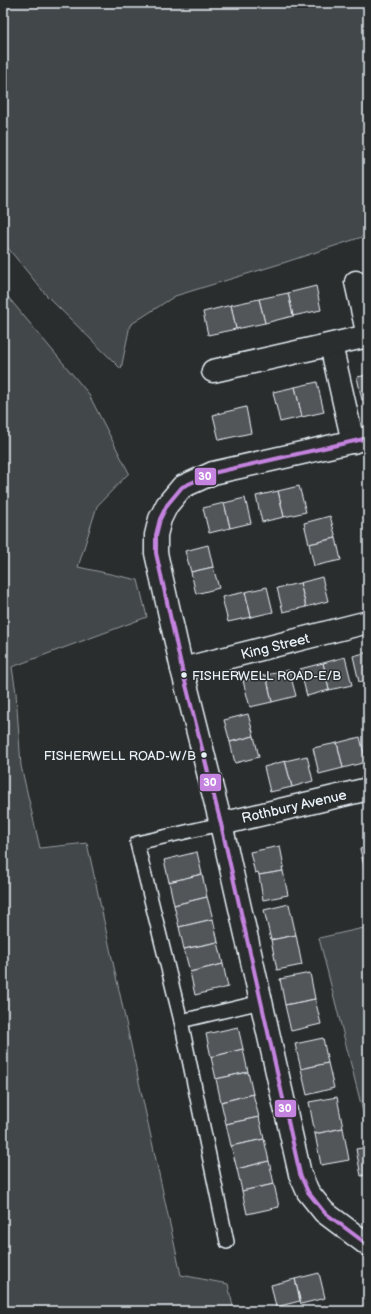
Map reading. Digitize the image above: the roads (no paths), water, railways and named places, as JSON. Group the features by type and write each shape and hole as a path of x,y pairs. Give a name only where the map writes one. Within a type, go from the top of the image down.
{"street":[{"path":"213,371 368,336 356,282"},
{"path":"331,345 361,440 213,473 182,487 167,504 160,519 156,535 156,552 300,1174 308,1192 324,1212 368,1244"},
{"name":"King Street","path":"182,669 368,622"},
{"name":"Rothbury Avenue","path":"220,824 368,789"}],"lane":[{"path":"220,824 136,843 181,1021 227,1242"},
{"path":"181,1021 261,1002"}],"place":[{"name":"FISHERWELL ROAD-E/B","path":"184,675"},
{"name":"FISHERWELL ROAD-W/B","path":"204,755"}]}
